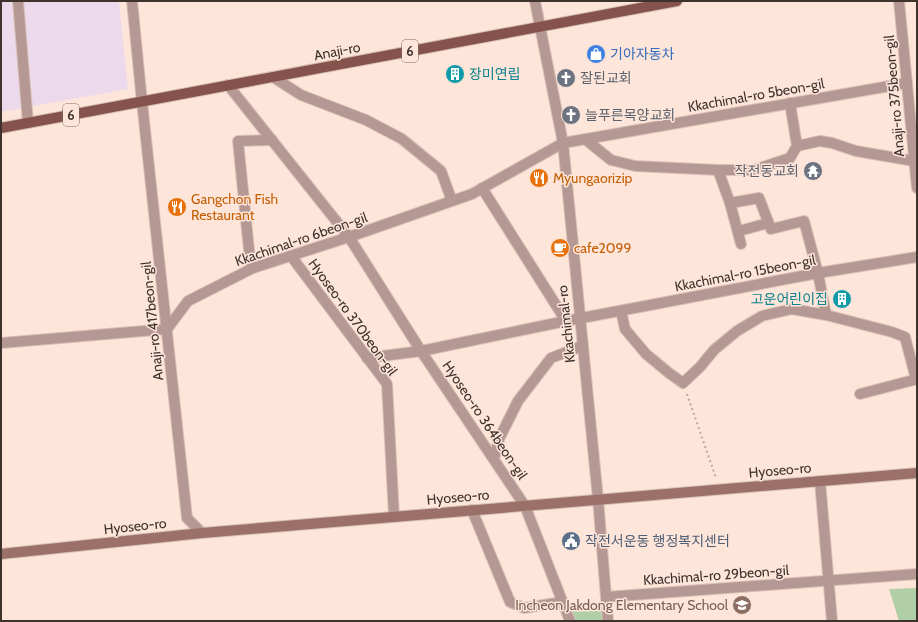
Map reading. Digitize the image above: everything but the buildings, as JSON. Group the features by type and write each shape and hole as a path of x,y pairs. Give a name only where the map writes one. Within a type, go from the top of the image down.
{"main road":[{"name":"Anaji-ro","path":"1,128 678,1"}],"street":[{"path":"18,1 28,123"},
{"name":"Anaji-ro 417beon-gil","path":"132,1 187,518 202,533"},
{"name":"Kkachimal-ro","path":"536,1 563,143 598,499 608,621"},
{"name":"Anaji-ro 375beon-gil","path":"899,1 917,188"},
{"path":"273,77 301,94 366,120 402,139 441,171 452,201"},
{"name":"Kkachimal-ro 5beon-gil","path":"563,143 907,82"},
{"name":"Hyoseo-ro 364beon-gil","path":"228,85 349,237 421,351 525,506 570,621"},
{"path":"585,139 611,160 635,166 718,170 754,170 790,158 797,146 790,103"},
{"path":"253,268 250,260 238,141 272,140"},
{"path":"797,146 820,141 832,143 856,151 914,161"},
{"name":"Kkachimal-ro 6beon-gil","path":"167,329 188,301 253,268 349,237 472,194 563,143"},
{"path":"718,170 730,203 741,244"},
{"path":"482,188 566,321"},
{"path":"730,203 759,198 770,229 804,221 818,273 826,316"},
{"path":"739,232 768,223"},
{"name":"Hyoseo-ro 370beon-gil","path":"291,256 387,384 394,516"},
{"name":"Kkachimal-ro 15beon-gil","path":"367,358 421,351 580,318 818,273 917,257"},
{"path":"621,311 625,328 646,354 669,374 683,383 700,367 714,350 737,331 762,316 792,309 892,332 905,337 917,379 860,394"},
{"path":"1,343 167,329"},
{"path":"494,459 499,440 518,401 551,358 582,345"},
{"name":"Hyoseo-ro","path":"1,554 202,533 394,516 917,473"},
{"path":"820,481 832,621"},
{"path":"472,510 510,602 524,608 563,602"},
{"name":"Kkachimal-ro 29beon-gil","path":"606,597 917,574"}],"path":[{"path":"683,383 720,489"}],"shaded area":[{"path":"1,1 119,1 128,89 1,112"}],"green space":[{"path":"917,588 917,621 899,621 889,589"},
{"path":"602,608 603,621 576,621 572,610"}],"place":[{"name":"기아자동차","path":"596,54"},
{"name":"장미연립","path":"455,74"},
{"name":"잘된교회","path":"566,78"},
{"name":"늘푸른목양교회","path":"571,115"},
{"name":"작전동교회","path":"813,171"},
{"name":"Myungaorizip","path":"539,178"},
{"name":"Gangchon Fish Restaurant","path":"177,207"},
{"name":"cafe2099","path":"560,248"},
{"name":"고운어린이집","path":"842,299"},
{"name":"작전서운동 행정복지센터","path":"571,541"},
{"name":"Incheon Jakdong Elementary School","path":"742,605"}]}
